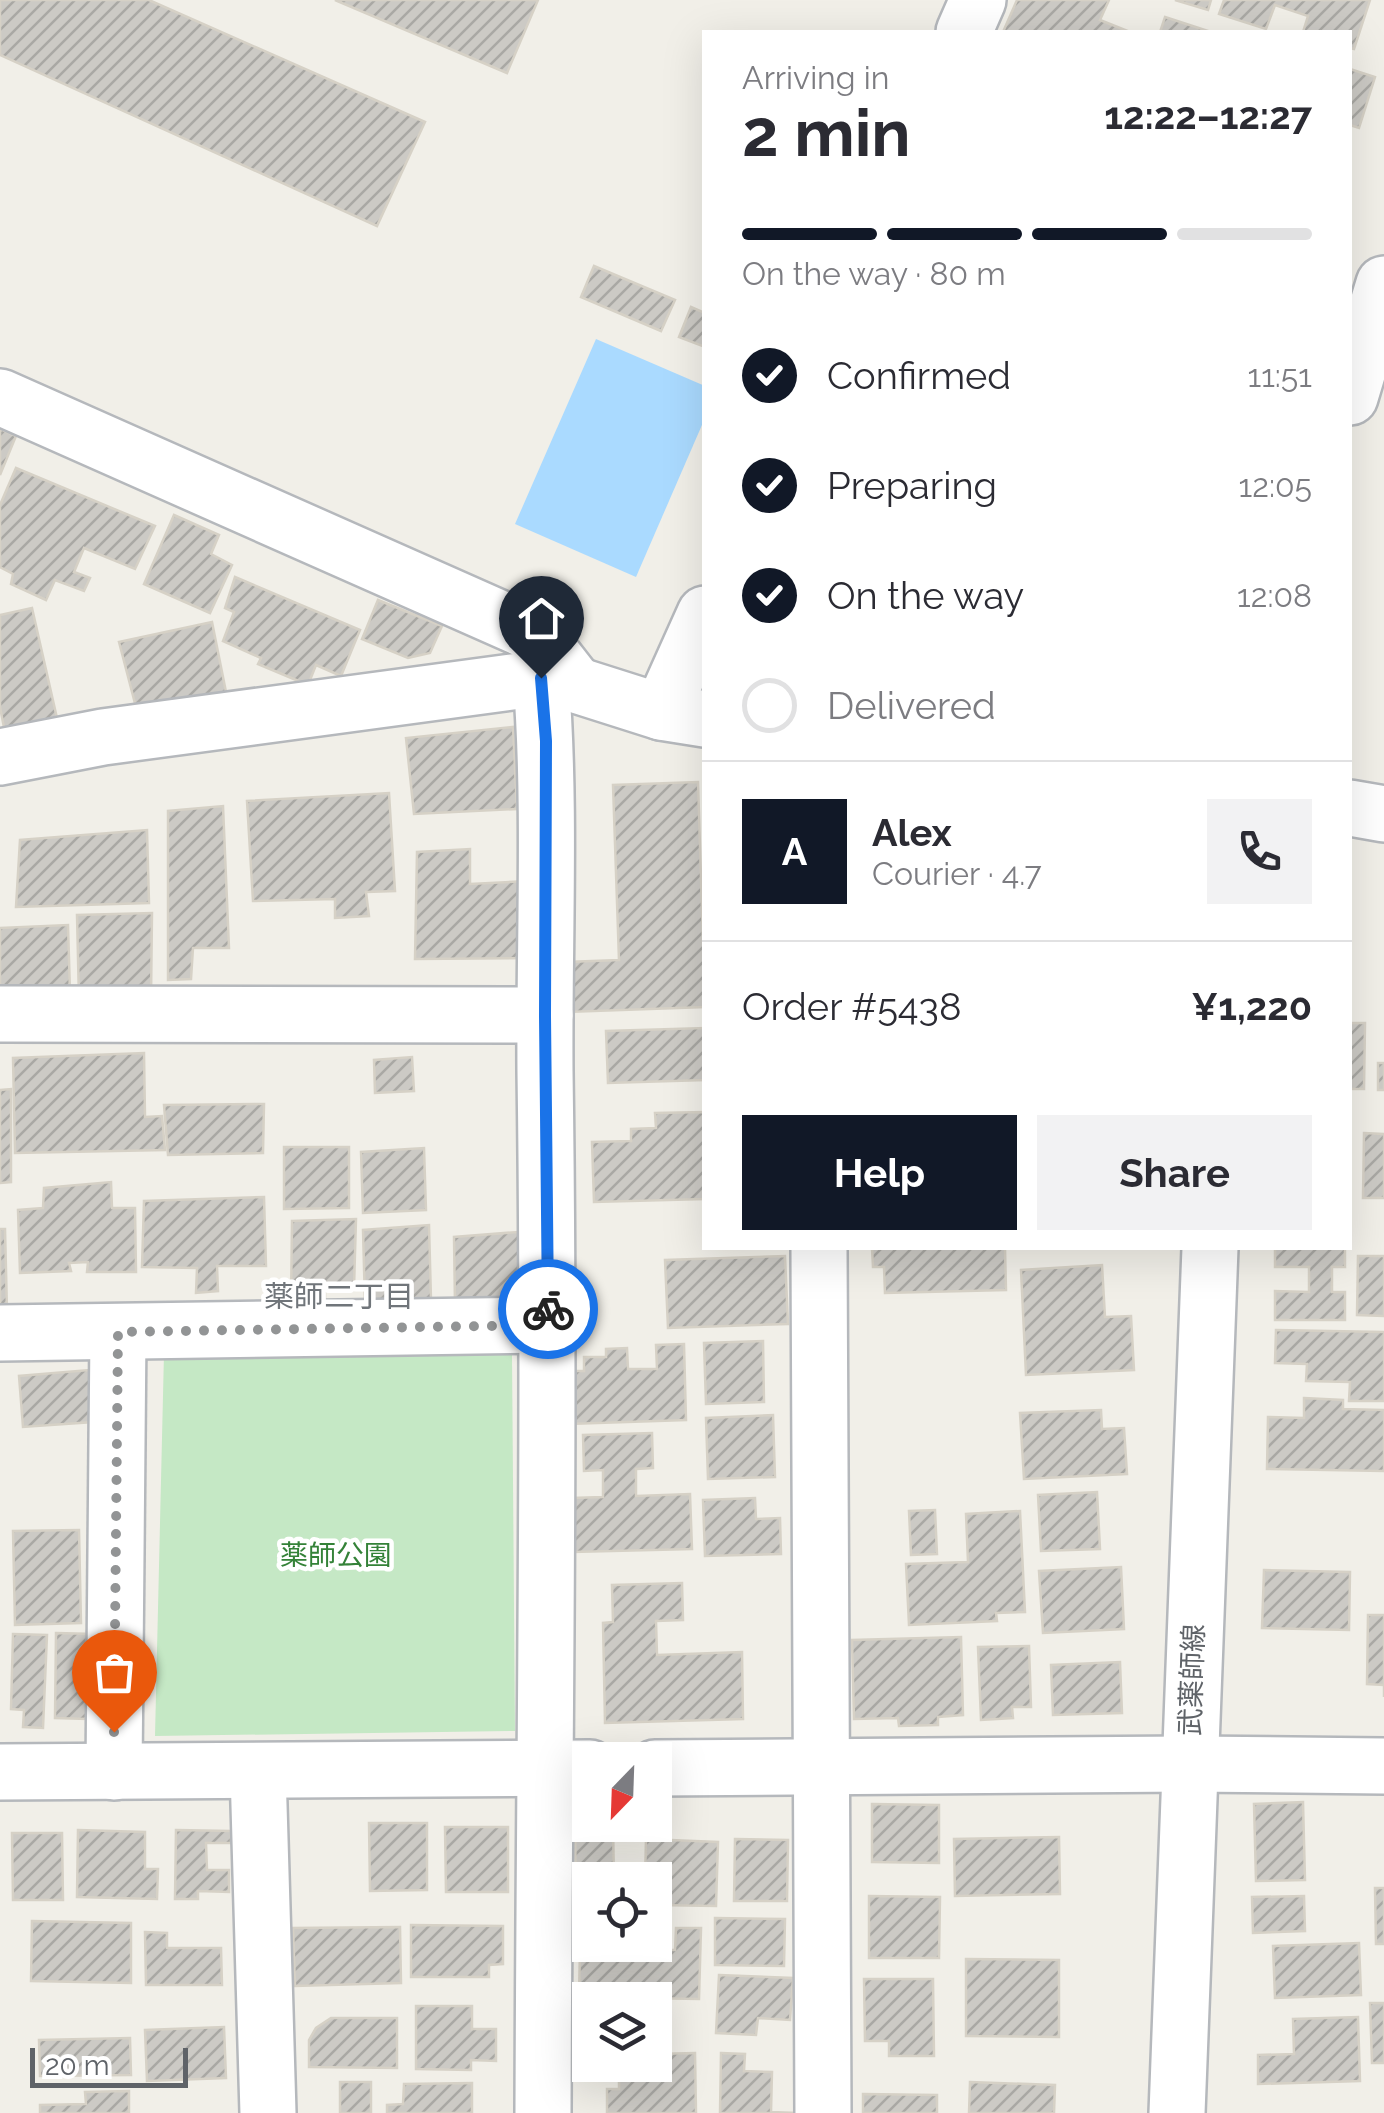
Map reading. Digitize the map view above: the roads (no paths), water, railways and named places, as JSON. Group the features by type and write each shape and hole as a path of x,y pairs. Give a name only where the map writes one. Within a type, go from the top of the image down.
{"street":[{"path":"965,30 978,0"},
{"path":"1352,283 1384,284 1352,391"},
{"path":"0,397 537,635 558,682 546,741 545,1016 548,1325 567,1768 543,2113"},
{"path":"0,758 103,737 558,682 683,715 702,628"},
{"path":"1352,808 1384,814"},
{"path":"0,1014 545,1016"},
{"path":"820,1250 823,2113"},
{"name":"武薬師線","path":"1177,2113 1210,1250"},
{"path":"0,1333 548,1325"},
{"path":"114,1772 118,1332"},
{"path":"672,1768 1384,1766"},
{"path":"0,1772 567,1768"},
{"path":"258,1771 268,2113"}],"water":[{"path":"596,339 702,385 702,425 636,577 515,524"}],"district":[{"name":"薬師二丁目","path":"339,1296"}],"park label":[{"name":"薬師公園","path":"336,1555"}]}
